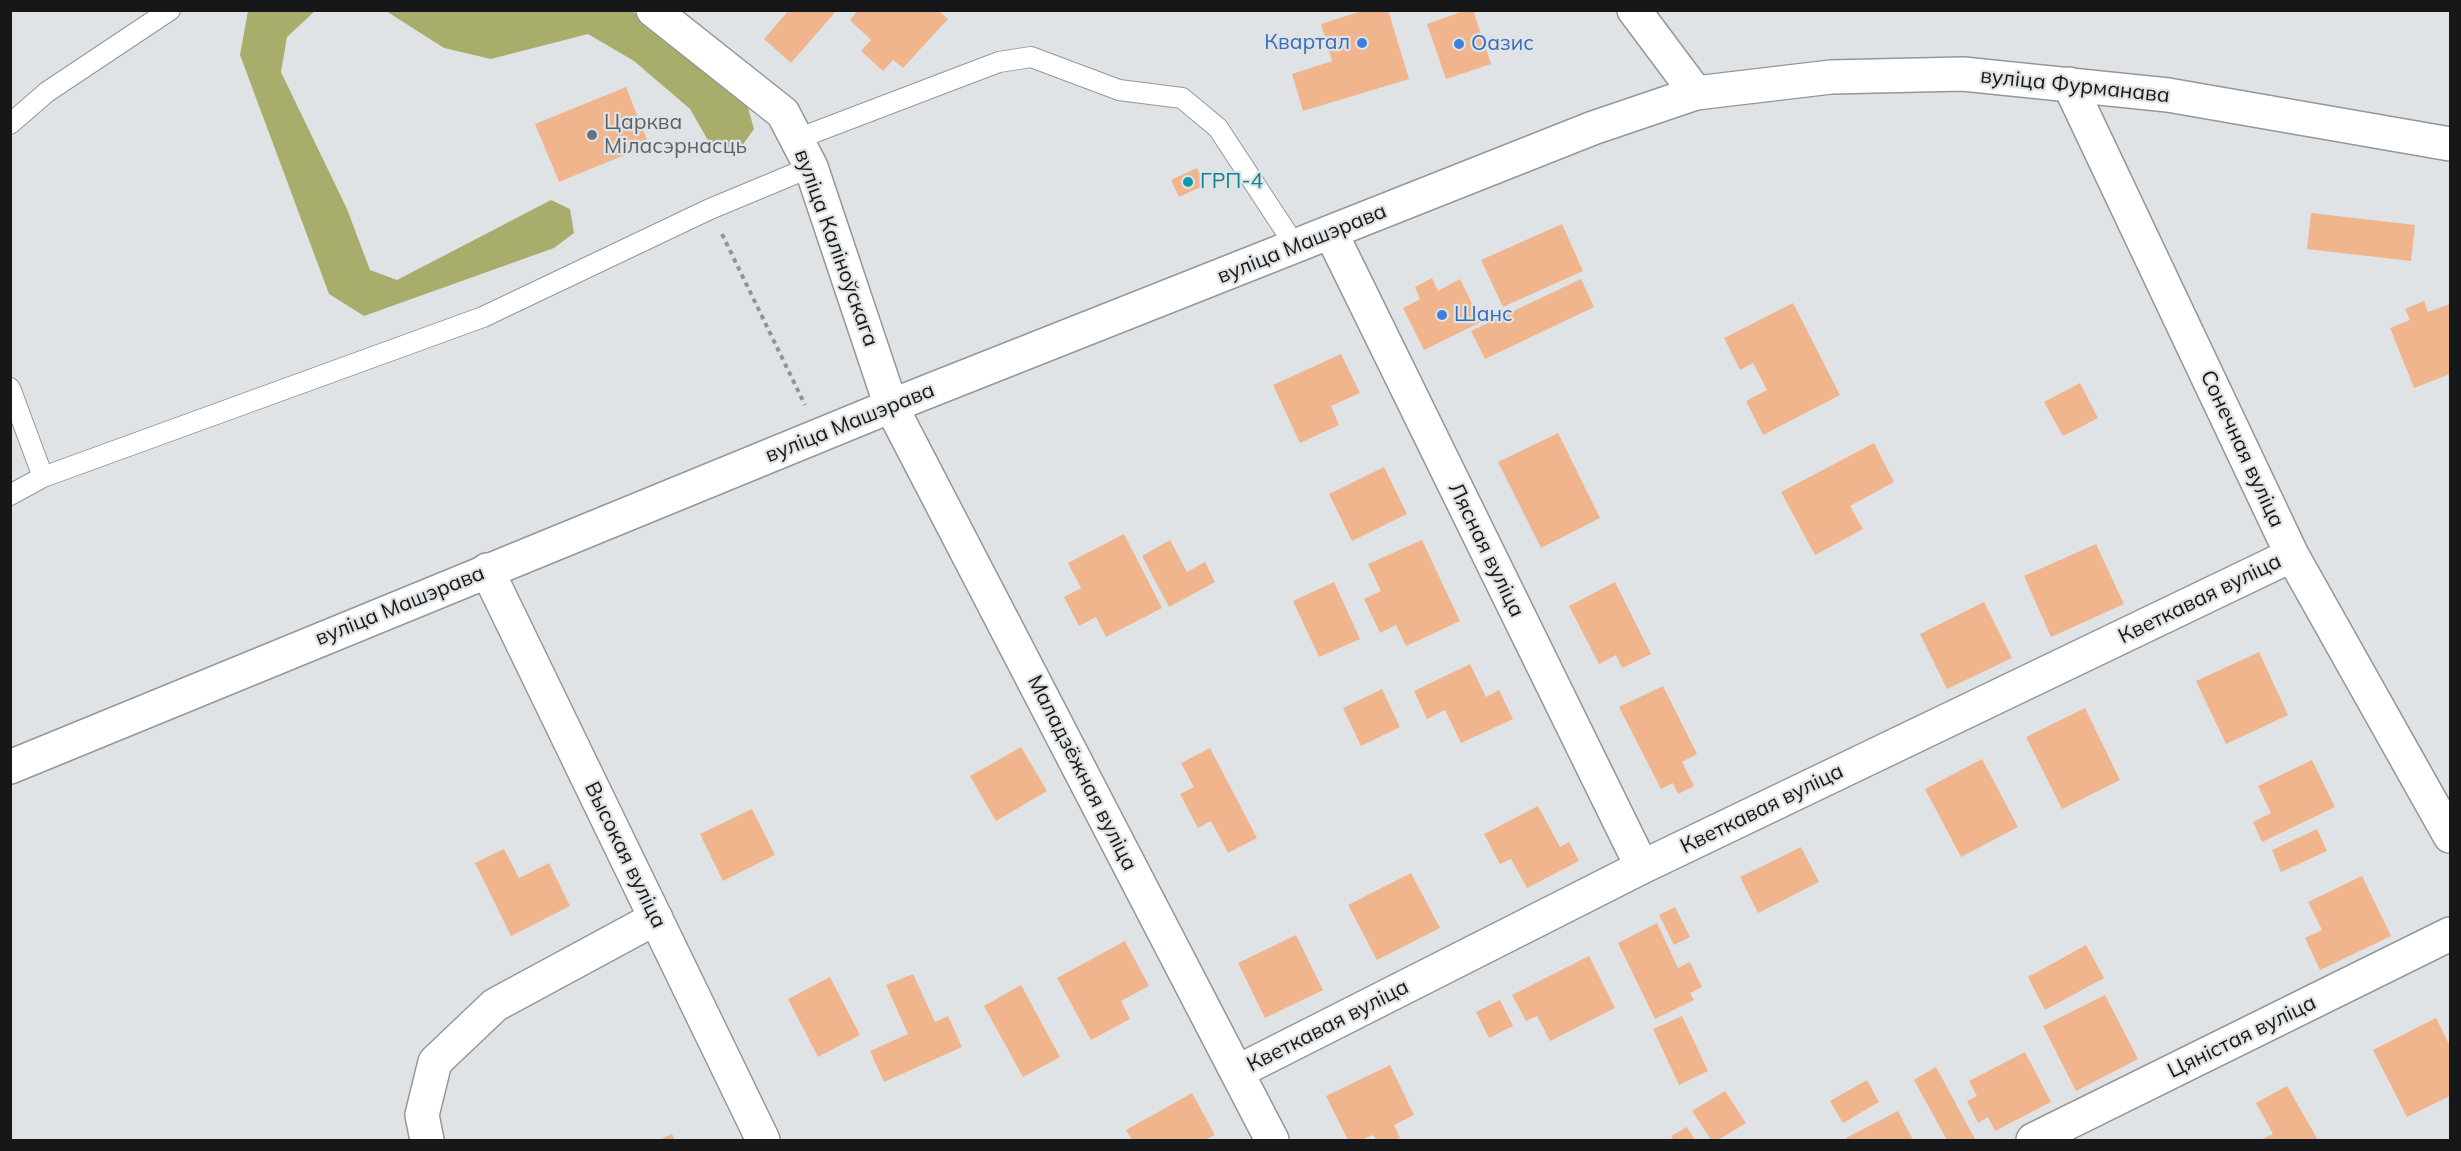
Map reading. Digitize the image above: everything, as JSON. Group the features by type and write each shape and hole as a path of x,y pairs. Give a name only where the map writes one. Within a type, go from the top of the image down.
{"street":[{"name":"вуліца Каліноўскага","path":"653,10 783,112 804,153 891,406"},
{"path":"1634,10 1696,93"},
{"name":"вуліца Фурманава","path":"1696,93 1831,77 1963,75 2168,95 2451,144"},
{"name":"Сонечная вуліца","path":"2069,84 2292,555 2451,836"},
{"name":"вуліца Машэрава","path":"10,767 891,406 1593,128 1696,93"},
{"name":"Лясная вуліца","path":"1331,233 1642,867"},
{"name":"Маладзёжная вуліца","path":"891,406 1272,1140"},
{"name":"Кветкавая вуліца","path":"1237,1072 1642,867 2292,555"},
{"name":"Высокая вуліца","path":"487,570 763,1140"},
{"path":"427,1140 422,1115 435,1062 495,1005 656,918"},
{"name":"Цяністая вуліца","path":"2033,1140 2451,934"}],"lane":[{"path":"10,124 47,92 163,12"},
{"path":"10,495 42,477 483,317 710,209 804,153 999,62 1031,57 1119,90 1182,98 1218,128 1296,246"},
{"path":"10,388 42,477"}],"path":[{"path":"710,209 820,435"}],"green space":[{"path":"248,11 315,11 287,37 281,72 347,209 370,270 397,280 551,200 570,209 574,233 554,248 364,316 329,294 240,55"},
{"path":"386,11 632,11 684,51 748,108 754,129 739,150 709,142 690,109 634,61 588,34 491,59 444,48"}],"building":[{"path":"789,10 837,10 791,63 764,39"},
{"path":"858,10 938,10 948,19 903,68 893,60 883,71 861,51 871,40 850,20"},
{"name":"Квартал","path":"1365,10 1388,10 1409,79 1303,111 1292,74 1332,61 1321,24"},
{"name":"Оазис","path":"1466,10 1473,10 1491,64 1446,79 1427,24"},
{"name":"Царква Міласэрнасць","path":"626,87 649,145 559,182 535,124"},
{"name":"ГРП-4","path":"1197,168 1205,185 1179,197 1171,180"},
{"path":"2311,213 2415,225 2411,261 2307,249"},
{"path":"1562,224 1583,271 1503,307 1481,260"},
{"name":"Шанс","path":"1432,278 1438,291 1460,279 1481,322 1424,350 1403,308 1420,299 1415,287"},
{"path":"1581,279 1594,307 1485,359 1471,331"},
{"path":"2424,301 2428,312 2450,304 2450,374 2414,388 2390,328 2410,320 2405,309"},
{"path":"1793,303 1840,395 1763,435 1746,401 1767,390 1753,363 1740,370 1724,338"},
{"path":"1341,354 1360,393 1331,406 1339,425 1300,443 1273,385"},
{"path":"2080,383 2098,418 2063,436 2044,402"},
{"path":"1558,433 1600,518 1541,548 1498,462"},
{"path":"1874,443 1894,482 1850,506 1863,529 1815,555 1781,492"},
{"path":"1384,467 1407,514 1352,541 1329,494"},
{"path":"1124,534 1162,608 1106,637 1096,617 1079,626 1064,597 1081,588 1068,563"},
{"path":"1170,540 1187,572 1205,562 1215,582 1169,607 1142,556"},
{"path":"1422,540 1460,621 1406,646 1396,625 1380,633 1364,599 1381,591 1368,564"},
{"path":"2096,544 2124,604 2051,637 2024,576"},
{"path":"1334,582 1360,639 1319,657 1293,601"},
{"path":"1615,582 1651,654 1622,668 1616,655 1599,664 1569,606"},
{"path":"1984,602 2012,658 1947,689 1920,634"},
{"path":"2259,652 2288,715 2226,744 2196,681"},
{"path":"1470,664 1486,697 1499,690 1513,719 1461,743 1445,710 1427,719 1414,691"},
{"path":"1663,686 1697,754 1682,762 1694,786 1678,794 1673,783 1661,789 1619,707"},
{"path":"1382,689 1400,727 1361,746 1343,708"},
{"path":"2085,708 2120,780 2062,809 2026,737"},
{"path":"1021,747 1047,791 996,821 970,776"},
{"path":"1210,748 1257,838 1228,853 1211,821 1198,828 1180,794 1194,787 1181,763"},
{"path":"1982,759 2018,827 1961,857 1925,789"},
{"path":"2312,760 2335,807 2262,842 2253,822 2271,813 2258,786"},
{"path":"1538,806 1560,847 1569,842 1579,861 1527,888 1511,859 1500,864 1484,834"},
{"path":"752,809 775,855 723,881 700,834"},
{"path":"2317,829 2327,851 2281,872 2272,850"},
{"path":"1801,847 1819,882 1758,913 1740,877"},
{"path":"504,849 519,878 549,863 570,906 511,936 475,863"},
{"path":"1411,873 1440,928 1377,960 1348,905"},
{"path":"2362,876 2391,936 2320,970 2305,938 2322,930 2308,902"},
{"path":"1675,907 1690,937 1674,945 1659,915"},
{"path":"1657,923 1678,968 1690,962 1702,987 1690,993 1694,1000 1655,1019 1618,943"},
{"path":"1296,935 1323,990 1265,1018 1238,963"},
{"path":"1125,941 1149,986 1121,1001 1130,1019 1091,1040 1057,978"},
{"path":"2086,945 2104,978 2045,1010 2028,977"},
{"path":"1589,956 1615,1008 1550,1041 1537,1016 1526,1021 1512,995"},
{"path":"913,974 935,1022 948,1016 962,1047 884,1082 870,1051 908,1034 886,985"},
{"path":"830,977 860,1035 818,1057 788,999"},
{"path":"1021,985 1060,1057 1023,1077 984,1006"},
{"path":"2105,995 2138,1059 2076,1091 2043,1026"},
{"path":"1500,1000 1513,1026 1489,1038 1476,1012"},
{"path":"1682,1016 1708,1071 1679,1085 1653,1029"},
{"path":"2436,1018 2450,1046 2450,1096 2407,1117 2373,1050"},
{"path":"2025,1052 2051,1102 1995,1131 1988,1117 1978,1123 1967,1101 1977,1096 1969,1081"},
{"path":"1390,1065 1414,1115 1394,1125 1400,1138 1376,1140 1373,1135 1361,1140 1348,1140 1326,1096"},
{"path":"1936,1067 1975,1139 1947,1140 1914,1080"},
{"path":"1867,1080 1879,1102 1843,1123 1830,1101"},
{"path":"2287,1086 2318,1140 2260,1140 2273,1134 2256,1103"},
{"path":"1725,1091 1746,1123 1718,1140 1711,1140 1692,1111"},
{"path":"1192,1093 1215,1135 1205,1140 1132,1140 1126,1130"},
{"path":"1898,1111 1913,1140 1848,1140 1846,1138"},
{"path":"1687,1127 1695,1140 1674,1140 1671,1136"},
{"path":"672,1134 675,1140 659,1140"}],"place":[{"name":"Квартал","path":"1362,43"},
{"name":"Оазис","path":"1459,44"},
{"name":"Царква Міласэрнасць","path":"592,135"},
{"name":"ГРП-4","path":"1188,182"},
{"name":"Шанс","path":"1442,315"}]}
